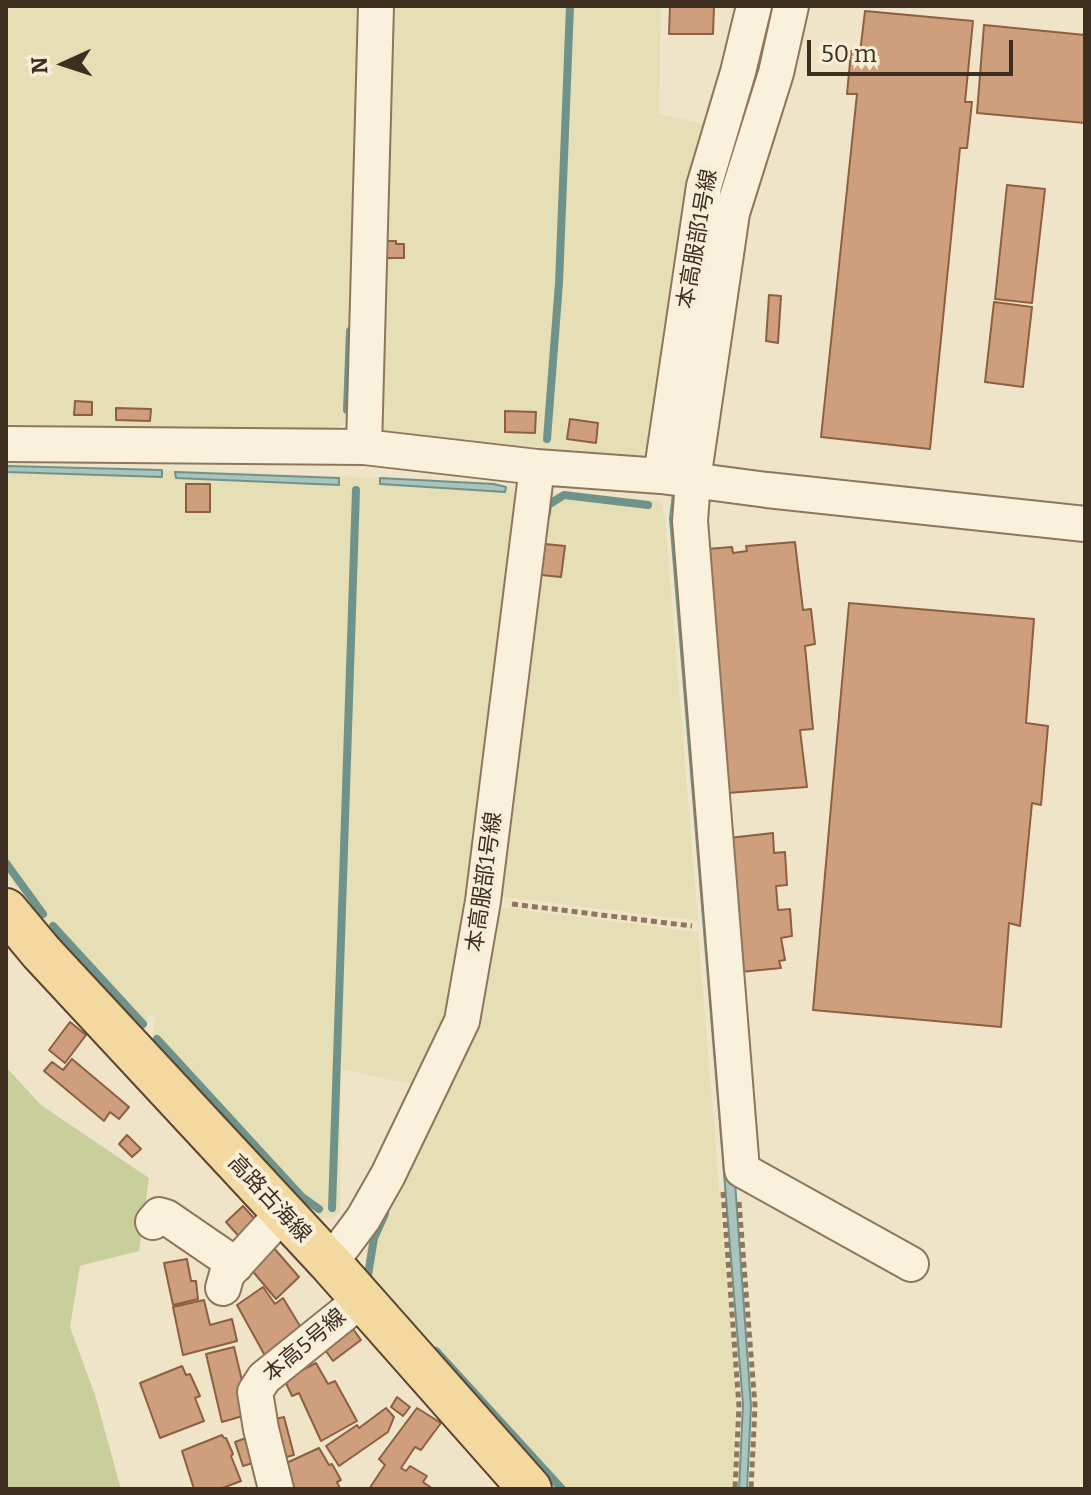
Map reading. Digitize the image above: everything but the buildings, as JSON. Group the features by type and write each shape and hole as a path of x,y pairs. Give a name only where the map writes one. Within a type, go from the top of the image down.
{"main road":[{"name":"高路古海線","path":"6,910 51,963 330,1263 530,1489"}],"street":[{"path":"364,447 376,6"},
{"name":"本高服部1号線","path":"677,478 704,186 754,6"},
{"path":"791,6 776,73 732,213 677,478 690,521 742,1170 911,1264"},
{"path":"6,444 364,447 537,467 677,478 1085,524"},
{"name":"本高服部1号線","path":"330,1263 363,1219 388,1175 462,1021 483,901 537,467"},
{"path":"153,1222 159,1215 166,1217 229,1277 282,1214"},
{"name":"本高5号線","path":"276,1489 255,1392 264,1378 361,1300"}],"path":[{"path":"483,901 701,927"},
{"path":"742,1170 737,1179 755,1406 751,1489"}],"shaded area":[{"path":"6,6 367,6 351,417 346,423 332,431 321,432 6,424"},
{"path":"384,6 661,6 659,114 712,125 651,453 646,456 396,436 382,432 375,423"},
{"path":"6,464 495,482 519,494 456,1010 418,1086 341,1069 340,1212 334,1217 309,1216 152,1045 155,1016 148,1015 144,1037 6,875"},
{"path":"565,493 661,501 665,518 698,921 497,896 549,497"},
{"path":"499,907 698,932 737,1403 733,1489 553,1489 362,1281 369,1235"}],"green space":[{"path":"6,1067 41,1105 149,1178 139,1251 80,1266 70,1327 95,1395 121,1489 6,1489"}],"water":[{"path":"763,6 782,6 702,381 727,1070 751,1406 747,1489 739,1489 743,1404 670,518 705,239"},
{"path":"6,466 162,470 162,477 6,472"},
{"path":"175,472 339,478 339,485 176,478"},
{"path":"380,478 506,487 505,492 380,484"}],"waterway":[{"path":"547,439 559,283 570,6"},
{"path":"347,410 350,331"},
{"path":"332,1208 356,490"},
{"path":"547,513 548,505 564,495 648,505"},
{"path":"6,863 43,914"},
{"path":"53,926 143,1024"},
{"path":"157,1039 302,1197 319,1209"},
{"path":"370,1284 367,1281 374,1238 385,1214"},
{"path":"436,1351 562,1489"}]}
